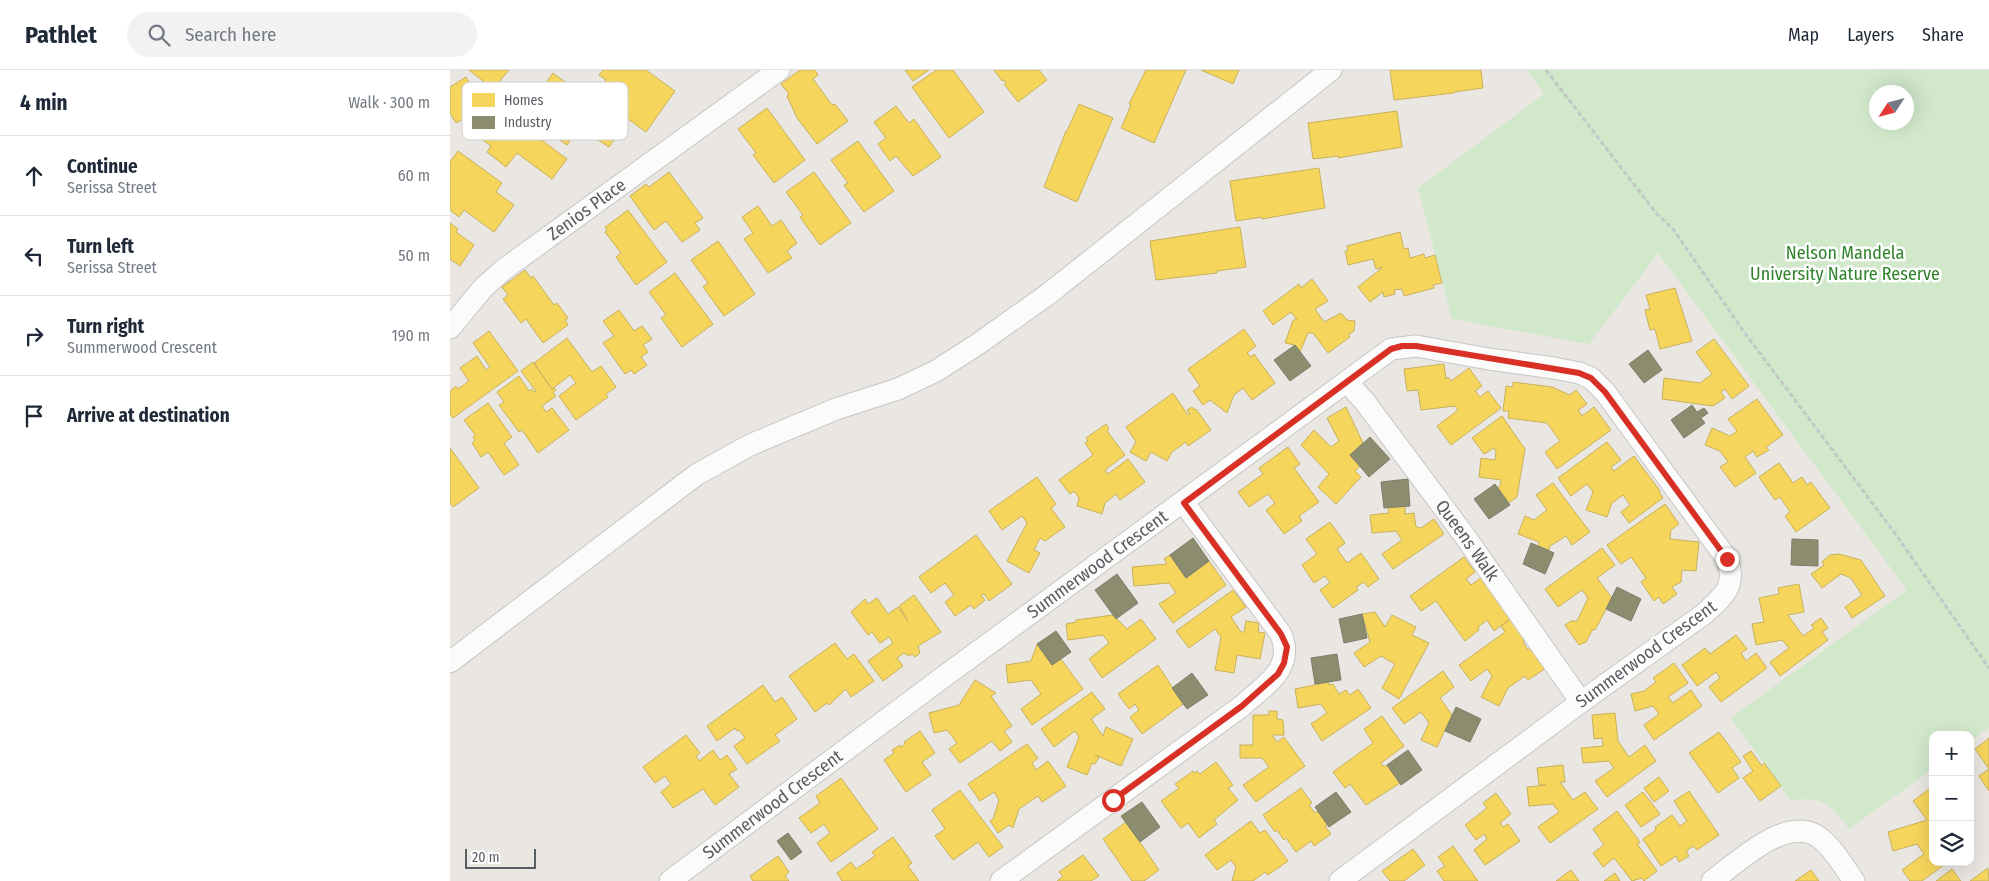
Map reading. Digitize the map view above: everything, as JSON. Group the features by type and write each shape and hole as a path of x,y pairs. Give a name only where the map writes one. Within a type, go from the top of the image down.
{"street":[{"name":"Zenios Place","path":"734,102 753,70"},
{"name":"Zenios Place","path":"450,328 483,288 503,270 676,147 779,70"},
{"path":"450,662 696,475 723,458 805,422 898,389 936,371 978,344 1047,295 1331,70"},
{"name":"Summerwood Crescent","path":"670,881 942,678 1184,503 1391,349 1402,346 1416,346 1579,373 1591,378 1605,392 1727,559 1732,573 1730,585 1722,598 1704,614 1581,702 1340,881"},
{"name":"Queens Walk","path":"1347,382 1365,402 1458,528 1581,702"},
{"path":"1001,881 1242,706 1278,674 1284,663 1287,647 1281,634 1184,503"},
{"path":"1712,881 1762,845 1778,836 1793,831 1803,831 1818,837 1827,844 1854,881"}],"path":[{"path":"1546,70 1656,213 1673,228 1744,332 1894,532 1989,668"}],"green space":[{"name":"Nelson Mandela University Nature Reserve","path":"1527,70 1989,70 1989,728 1974,738 1974,731 1929,731 1929,772 1849,829 1831,808 1819,801 1802,799 1791,801 1731,718 1907,590 1658,253 1589,344 1452,319 1418,188 1544,94"}],"building: Homes":[{"path":"469,70 509,70 499,82 484,82"},
{"path":"603,70 646,70 675,91 646,132 628,119 628,82 605,82 606,80 599,75"},
{"path":"800,70 815,70 818,75 813,79 832,105 835,104 848,121 817,144 797,118 787,96 789,94 781,84"},
{"path":"905,70 929,70 913,81"},
{"path":"936,70 953,70 984,112 949,138 912,87"},
{"path":"994,70 1039,70 1047,80 1018,102 1004,84 1006,83 1004,80 1002,81"},
{"path":"1146,70 1186,70 1154,143 1121,128 1131,105 1129,104"},
{"path":"1201,70 1239,70 1233,84"},
{"path":"1390,70 1481,70 1483,88 1394,100"},
{"path":"553,73 565,82 546,82"},
{"path":"466,77 469,82 462,82 462,119 456,123 450,113 450,87"},
{"path":"1079,104 1113,118 1077,202 1044,187"},
{"path":"896,106 909,123 914,119 941,157 913,176 896,156 890,161 878,144 886,138 874,122"},
{"path":"767,108 805,160 774,183 753,155 756,153 738,129"},
{"path":"1397,111 1402,147 1338,158 1338,156 1313,159 1308,123"},
{"path":"483,140 541,140 567,159 552,179 517,153 506,167 487,152 491,146"},
{"path":"560,140 571,140 567,145"},
{"path":"598,140 614,140 609,147"},
{"path":"858,141 894,191 864,212 844,185 848,183 831,160"},
{"path":"458,151 502,183 496,192 514,205 494,232 464,210 459,217 450,210 450,162"},
{"path":"1319,168 1325,208 1262,219 1262,217 1236,221 1230,181"},
{"path":"669,172 703,218 695,223 700,230 682,242 666,221 654,230 630,196 646,184 649,187"},
{"path":"814,172 851,223 820,245 800,217 803,215 786,192"},
{"path":"758,206 772,226 781,220 797,243 787,251 792,258 768,273 744,239 753,233 742,217"},
{"path":"628,210 667,262 636,285 616,257 621,253 605,232 607,230 605,227"},
{"path":"450,223 458,229 456,232 474,245 460,266 450,259"},
{"path":"1240,227 1246,267 1217,271 1217,273 1156,280 1150,241"},
{"path":"1400,232 1404,249 1408,248 1410,258 1424,254 1425,258 1435,255 1442,283 1433,285 1434,288 1404,296 1402,289 1394,290 1395,294 1384,297 1383,292 1370,302 1358,287 1383,267 1376,269 1373,259 1348,265 1345,251 1348,251 1347,246"},
{"path":"718,241 755,294 724,316 703,287 708,283 691,260"},
{"path":"525,270 531,278 533,276 554,305 557,303 568,318 565,320 568,325 543,343 526,319 521,323 503,299 508,295 502,287"},
{"path":"675,273 713,324 682,347 661,318 666,315 649,292"},
{"path":"1312,279 1328,301 1315,309 1324,322 1341,313 1347,320 1355,321 1354,331 1348,335 1350,337 1328,353 1313,333 1308,333 1300,352 1295,345 1285,343 1293,320 1297,320 1291,312 1273,325 1263,311 1299,284 1301,288"},
{"path":"1675,288 1692,341 1660,349 1655,329 1650,330 1645,310 1650,309 1646,295"},
{"path":"619,310 634,331 642,326 652,339 643,345 648,352 641,357 647,365 634,374 631,370 625,374 603,343 614,336 603,321"},
{"path":"1244,329 1256,346 1247,353 1251,357 1254,354 1275,383 1252,400 1243,388 1234,395 1227,413 1210,400 1203,405 1193,391 1200,386 1188,369"},
{"path":"489,331 518,371 453,418 450,414 450,391 456,386 458,389 469,381 460,368 477,356 486,370 490,367 473,343"},
{"path":"567,338 592,372 601,366 616,387 606,394 608,397 576,420 559,396 576,383 570,375 552,389 534,363"},
{"path":"1714,339 1749,386 1732,399 1725,389 1721,392 1725,398 1713,406 1662,399 1664,378 1700,383 1712,374 1696,352"},
{"path":"533,362 552,389 556,390 553,393 556,396 542,406 546,412 552,408 569,430 538,453 522,430 519,432 499,405 504,402 497,392 519,376 529,391 532,389 534,392 536,391 521,371"},
{"path":"1444,364 1446,379 1448,377 1451,381 1469,368 1482,386 1475,391 1480,397 1488,391 1501,408 1451,445 1437,426 1458,410 1455,406 1421,410 1418,390 1407,391 1404,369"},
{"path":"1513,382 1552,387 1570,395 1576,390 1587,404 1578,410 1582,416 1594,407 1611,430 1557,469 1545,452 1560,441 1547,423 1508,418 1509,411 1503,411 1506,386 1513,387"},
{"path":"1173,393 1188,415 1190,414 1187,410 1192,407 1196,409 1211,430 1188,446 1186,442 1172,452 1167,461 1151,452 1146,461 1130,452 1136,442 1126,427"},
{"path":"1757,399 1783,435 1766,447 1769,450 1757,457 1753,451 1745,457 1756,473 1735,487 1720,467 1728,462 1720,451 1705,445 1712,428 1730,436 1737,431 1728,419"},
{"path":"488,403 512,437 504,443 519,465 504,475 488,452 481,457 472,443 475,440 473,438 475,435 464,420"},
{"path":"1346,407 1363,443 1350,455 1360,466 1355,471 1361,477 1336,504 1318,487 1329,474 1301,445 1314,430 1331,447 1339,441 1327,418"},
{"path":"1502,416 1525,449 1517,497 1508,503 1498,488 1501,480 1479,477 1481,458 1495,460 1496,451 1494,448 1484,454 1472,438"},
{"path":"1106,424 1109,429 1107,431 1125,455 1105,470 1108,474 1128,459 1145,482 1120,500 1116,494 1105,503 1102,514 1077,506 1079,498 1074,491 1070,494 1059,480 1093,455 1085,443 1088,441 1086,438"},
{"path":"1607,442 1621,460 1611,467 1614,471 1634,456 1660,491 1663,498 1629,523 1621,512 1630,505 1623,495 1612,503 1607,517 1586,510 1593,492 1587,484 1571,496 1558,478"},
{"path":"1288,447 1300,464 1294,468 1319,502 1299,516 1302,521 1284,534 1266,510 1275,503 1268,494 1249,507 1238,492 1263,474 1259,468"},
{"path":"450,448 479,488 453,507 450,503"},
{"path":"1779,463 1793,483 1802,477 1807,485 1811,482 1830,508 1796,532 1785,516 1790,512 1780,497 1775,500 1759,477"},
{"path":"1037,477 1056,504 1051,508 1065,527 1045,541 1040,538 1034,550 1040,553 1029,573 1007,561 1027,523 1022,516 1002,530 989,511"},
{"path":"1553,483 1590,532 1572,545 1566,536 1550,546 1549,550 1538,546 1539,542 1518,534 1525,516 1534,520 1547,510 1536,495"},
{"path":"1665,504 1679,524 1671,530 1670,539 1699,542 1696,571 1682,570 1681,582 1672,587 1677,594 1663,604 1659,597 1654,601 1641,582 1646,578 1631,557 1621,564 1607,545"},
{"path":"1405,506 1405,514 1414,513 1416,527 1421,528 1434,519 1444,534 1393,569 1382,554 1402,540 1396,531 1372,533 1370,515 1389,513 1388,507"},
{"path":"1330,522 1345,543 1337,549 1347,563 1361,553 1379,579 1368,587 1364,582 1356,587 1358,590 1333,608 1320,590 1330,583 1325,576 1314,583 1302,565 1317,554 1306,539"},
{"path":"976,535 1012,584 989,601 984,594 981,596 985,600 974,609 971,605 955,616 945,602 954,595 945,583 931,593 919,577"},
{"path":"1602,548 1615,565 1597,578 1612,598 1595,630 1593,629 1586,642 1579,645 1565,625 1571,621 1577,621 1588,598 1582,590 1558,607 1545,589"},
{"path":"1839,554 1861,560 1885,596 1852,618 1845,607 1862,595 1851,578 1841,574 1822,588 1811,574 1824,565 1822,562 1830,555"},
{"path":"1170,555 1186,578 1209,561 1226,585 1173,623 1159,604 1176,593 1169,583 1134,586 1132,567 1167,564 1164,559"},
{"path":"1464,557 1475,572 1466,579 1471,585 1485,575 1514,616 1494,631 1487,620 1478,627 1479,630 1465,641 1436,601 1421,611 1410,596"},
{"path":"1799,584 1804,612 1788,615 1803,636 1814,628 1811,625 1821,618 1828,628 1822,632 1828,640 1780,676 1770,662 1789,648 1782,640 1756,645 1752,624 1764,622 1759,598 1779,594 1778,588"},
{"path":"1233,590 1246,607 1231,617 1241,632 1244,632 1246,621 1259,623 1258,632 1265,633 1260,659 1237,655 1234,673 1215,670 1221,637 1215,629 1189,648 1176,631"},
{"path":"914,595 941,632 918,646 920,653 915,657 912,654 909,656 904,653 897,658 903,666 883,681 868,661 893,643 889,637 880,643 872,632 868,635 851,612 865,599 868,604 877,598 888,614 898,607 908,621 899,606"},
{"path":"1375,612 1385,627 1392,615 1416,627 1412,635 1429,643 1399,699 1382,688 1395,664 1381,656 1364,667 1354,653 1370,642 1362,614"},
{"path":"1113,615 1127,629 1141,619 1156,639 1102,678 1089,659 1109,643 1103,635 1068,640 1066,624 1076,622 1076,620"},
{"path":"1514,616 1531,636 1523,642 1528,650 1531,647 1546,668 1528,680 1525,676 1508,688 1499,706 1481,697 1492,676 1487,669 1471,681 1459,665 1505,632 1501,626"},
{"path":"1736,635 1747,649 1741,653 1746,661 1756,653 1767,668 1721,702 1709,687 1720,678 1716,672 1697,686 1682,665 1705,648 1710,654"},
{"path":"835,643 847,659 854,654 874,681 851,697 846,689 829,705 827,703 815,712 789,676"},
{"path":"1037,644 1052,665 1061,659 1083,689 1032,725 1021,709 1041,694 1031,680 1008,683 1006,665 1031,661"},
{"path":"1674,663 1688,683 1668,697 1673,703 1691,690 1702,706 1654,740 1644,725 1659,714 1653,706 1635,711 1631,694 1644,691 1656,682 1653,678"},
{"path":"1158,665 1183,704 1142,734 1130,717 1139,710 1135,704 1129,709 1118,694"},
{"path":"1443,671 1454,687 1440,698 1452,715 1437,747 1421,740 1429,723 1421,712 1404,724 1392,708"},
{"path":"975,680 996,693 991,696 1012,726 1004,731 1012,742 1000,751 992,741 960,763 949,749 957,743 947,730 934,733 929,713 959,705"},
{"path":"1329,682 1329,685 1333,684 1339,694 1346,690 1350,695 1358,689 1371,708 1322,741 1311,724 1327,713 1321,704 1298,708 1295,689"},
{"path":"763,685 775,702 782,697 797,719 775,735 780,741 747,764 734,746 745,738 739,730 737,731 735,728 717,741 707,726"},
{"path":"1092,692 1105,709 1091,719 1103,736 1106,727 1133,739 1121,766 1095,755 1099,757 1095,764 1092,763 1087,775 1067,767 1079,737 1075,731 1054,747 1041,729"},
{"path":"1269,711 1277,711 1277,719 1283,720 1284,735 1272,735 1277,742 1284,737 1305,766 1256,802 1243,785 1269,767 1262,758 1240,758 1240,745 1253,745 1253,715 1269,715"},
{"path":"1615,713 1618,741 1629,757 1645,745 1656,761 1607,797 1595,781 1614,768 1609,761 1583,763 1581,748 1603,746 1602,738 1594,739 1592,715"},
{"path":"1382,716 1404,746 1381,763 1384,767 1387,765 1400,783 1366,805 1350,784 1345,788 1333,772 1373,743 1364,729"},
{"path":"920,731 935,753 922,762 931,775 906,792 884,760 894,753 892,750 900,745 901,747 905,744 904,742"},
{"path":"1719,732 1741,762 1732,768 1739,778 1718,793 1689,753"},
{"path":"686,735 700,753 696,756 699,761 713,750 720,760 727,755 737,769 729,774 739,787 715,805 703,789 673,808 661,792 671,784 665,776 655,783 643,767"},
{"path":"1989,738 1989,769 1975,749"},
{"path":"1027,744 1038,758 1032,763 1036,770 1048,761 1066,786 1042,802 1038,796 1019,809 1013,828 1009,825 998,833 990,821 993,819 999,800 994,792 980,801 968,784"},
{"path":"1751,751 1762,766 1764,763 1781,786 1760,801 1743,778 1753,771 1743,756"},
{"path":"1216,762 1233,785 1228,788 1238,800 1214,820 1217,824 1199,838 1188,823 1181,828 1161,801 1179,788 1175,784 1193,771 1194,773 1197,771 1200,774"},
{"path":"1563,765 1565,782 1560,782 1573,800 1585,792 1598,809 1550,843 1538,827 1559,812 1553,804 1529,806 1527,787 1546,785 1539,785 1537,768"},
{"path":"1989,769 1989,791 1979,776"},
{"path":"1659,777 1669,791 1654,802 1644,788"},
{"path":"841,778 878,829 831,862 817,843 830,833 824,824 811,833 799,818 820,803 816,796"},
{"path":"1301,788 1312,803 1309,805 1315,813 1317,811 1328,825 1325,826 1331,834 1314,846 1311,841 1296,852 1286,838 1284,840 1277,830 1275,832 1263,815"},
{"path":"1929,789 1929,866 1943,866 1922,881 1910,881 1902,870 1924,854 1917,844 1893,851 1888,832 1927,820 1913,801"},
{"path":"960,790 1003,847 989,857 978,842 953,860 935,836 945,829 932,810"},
{"path":"1689,791 1719,835 1697,850 1693,846 1686,851 1689,856 1679,862 1676,856 1661,866 1643,839 1656,830 1655,827 1672,815 1680,826 1687,821 1674,801"},
{"path":"1643,792 1660,814 1641,827 1625,805"},
{"path":"1496,793 1511,814 1500,823 1503,827 1508,824 1520,841 1485,865 1474,850 1487,839 1484,834 1476,840 1465,825 1487,808 1483,803"},
{"path":"1617,811 1640,842 1637,844 1657,871 1644,881 1642,878 1632,881 1614,858 1603,867 1593,853 1604,845 1593,829"},
{"path":"1251,821 1260,833 1265,830 1288,861 1268,875 1265,872 1253,881 1232,881 1236,867 1231,860 1217,870 1205,855"},
{"path":"1126,822 1159,870 1144,881 1132,881 1103,839"},
{"path":"893,837 912,863 908,866 919,881 842,881 837,873 851,862 856,869 875,856 872,852"},
{"path":"1453,846 1478,881 1444,881 1437,871 1445,866 1438,857"},
{"path":"1413,849 1425,865 1404,881 1390,881 1382,871"},
{"path":"1083,855 1099,876 1091,881 1057,881 1063,876 1059,872"},
{"path":"778,856 789,872 785,876 789,881 753,881 750,876"},
{"path":"1988,868 1989,881 1970,881"},
{"path":"1952,869 1961,881 1936,881"},
{"path":"1571,870 1579,881 1556,881"},
{"path":"1811,870 1819,881 1795,881"},
{"path":"1615,873 1620,881 1604,881"}],"building: Industry":[{"path":"1295,345 1311,366 1290,381 1274,360"},
{"path":"1648,350 1662,370 1644,383 1629,364"},
{"path":"1692,405 1697,412 1704,408 1708,413 1701,418 1705,423 1684,438 1671,420"},
{"path":"1370,437 1390,459 1369,477 1350,455"},
{"path":"1408,479 1410,506 1384,508 1381,482"},
{"path":"1495,484 1510,505 1489,519 1474,499"},
{"path":"1193,538 1209,561 1186,578 1170,555"},
{"path":"1792,539 1818,540 1818,566 1791,565"},
{"path":"1531,543 1554,553 1545,574 1523,564"},
{"path":"1117,574 1138,603 1116,619 1095,590"},
{"path":"1617,587 1641,599 1631,621 1606,609"},
{"path":"1362,614 1367,638 1344,643 1339,619"},
{"path":"1056,631 1071,652 1052,665 1037,644"},
{"path":"1337,654 1341,680 1315,684 1311,658"},
{"path":"1192,673 1208,695 1187,709 1172,688"},
{"path":"1456,707 1481,719 1470,742 1445,731"},
{"path":"1408,750 1422,770 1401,785 1387,765"},
{"path":"1336,792 1351,812 1329,827 1315,807"},
{"path":"1142,802 1160,827 1140,842 1121,816"},
{"path":"788,833 802,852 791,860 777,841"}],"route":[{"path":"1113,800 1242,706 1278,674 1284,663 1287,647 1281,634 1184,503 1391,349 1402,346 1416,346 1489,360 1554,368 1579,373 1591,378 1605,392 1727,559"}]}
